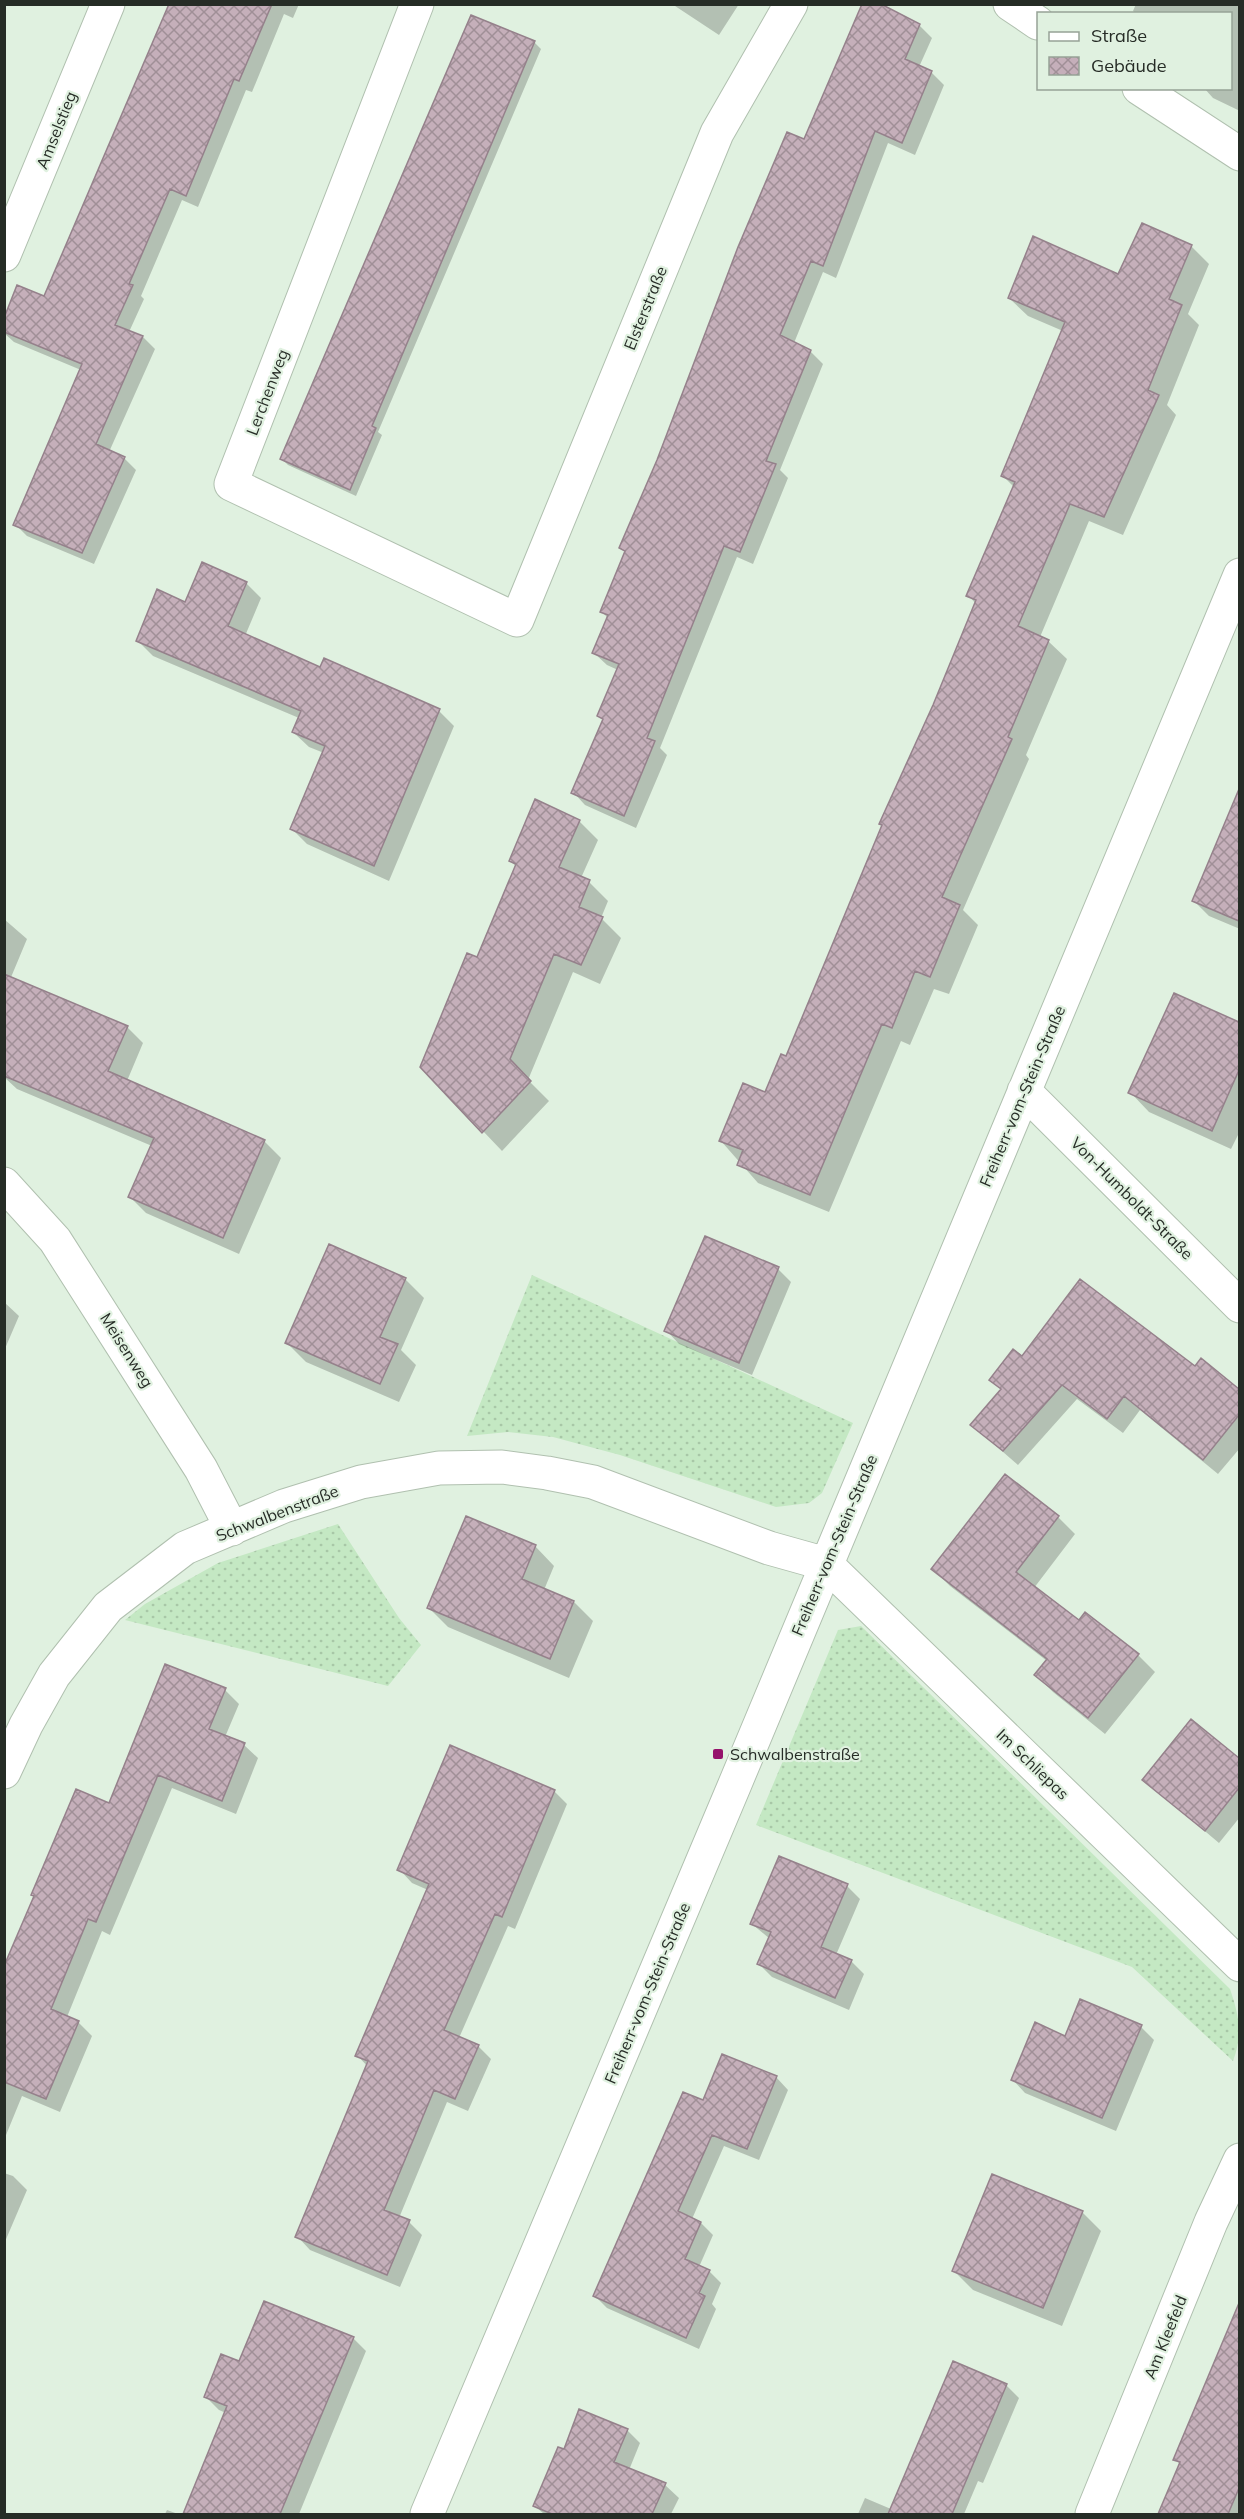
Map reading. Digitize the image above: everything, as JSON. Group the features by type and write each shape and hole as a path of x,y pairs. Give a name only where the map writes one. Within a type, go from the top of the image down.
{"street":[{"name":"Amselstieg","path":"4,255 108,4"},
{"name":"Lerchenweg","path":"417,4 231,484 517,620"},
{"name":"Elsterstraße","path":"517,620 717,133 791,4"},
{"path":"1010,4 1037,22"},
{"path":"1142,90 1239,154"},
{"name":"Freiherr-vom-Stein-Straße","path":"427,2514 1239,575"},
{"name":"Von-Humboldt-Straße","path":"1024,1091 1239,1306"},
{"name":"Meisenweg","path":"4,1184 55,1240 201,1469 232,1529"},
{"name":"Schwalbenstraße","path":"4,1772 26,1725 54,1675 108,1607 185,1548 284,1506 361,1482 438,1468 502,1467 593,1482 769,1548 826,1564"},
{"name":"Im Schliepas","path":"826,1564 1239,1965"},
{"name":"Am Kleefeld","path":"1092,2514 1211,2222 1239,2160"}],"green space":[{"path":"532,1275 853,1423 822,1493 809,1503 776,1507 620,1455 553,1437 508,1432 467,1436"},
{"path":"338,1524 399,1618 421,1645 388,1686 125,1620 145,1604 218,1563"},
{"path":"861,1626 1230,1989 1239,2025 1238,2042 1233,2061 1132,1967 756,1825 838,1630"}],"building":[{"path":"169,4 272,4 239,81 234,79 186,196 170,189 129,284 133,285 115,325 143,336 96,444 125,457 82,553 13,525 82,364 4,332 4,318 17,285 44,296"},
{"path":"862,4 881,4 920,24 905,59 932,71 902,143 875,131 823,266 811,261 780,335 811,350 766,461 776,464 740,552 724,546 647,738 655,741 624,816 571,793 603,719 597,716 619,664 592,653 608,615 600,612 625,551 619,548 657,460 738,247 787,132 804,139"},
{"path":"471,15 535,41 372,426 376,428 350,490 280,459"},
{"path":"1142,223 1192,245 1169,299 1182,305 1148,390 1159,395 1104,517 1070,504 1018,626 1049,640 1008,737 1012,739 942,897 960,905 930,977 915,971 892,1028 882,1024 810,1195 737,1165 743,1150 719,1141 743,1083 765,1092 781,1054 786,1056 882,825 879,824 933,705 976,600 966,596 1015,482 1001,476 1065,322 1008,298 1033,236 1118,274"},
{"path":"202,562 247,582 228,626 320,667 324,658 440,709 374,866 290,829 325,746 292,732 301,711 136,641 157,589 185,602"},
{"path":"1239,789 1239,921 1192,901"},
{"path":"535,799 580,820 559,867 590,880 579,907 603,917 581,965 554,954 510,1059 531,1081 482,1133 420,1067 467,953 477,957 516,864 509,861"},
{"path":"4,974 128,1026 108,1071 265,1140 223,1238 128,1197 154,1138 4,1076"},
{"path":"1174,993 1239,1022 1239,1070 1212,1131 1128,1093"},
{"path":"705,1236 779,1267 739,1363 664,1331"},
{"path":"329,1244 406,1278 380,1337 398,1344 380,1384 285,1343"},
{"path":"1080,1279 1195,1366 1201,1358 1239,1389 1239,1415 1203,1460 1124,1396 1107,1419 1062,1385 1003,1451 970,1425 1001,1389 989,1380 1013,1349 1022,1356"},
{"path":"1005,1474 1059,1516 1016,1572 1079,1620 1085,1612 1139,1654 1088,1718 1034,1675 1047,1659 931,1569"},
{"path":"466,1516 536,1545 522,1579 574,1601 550,1659 427,1608"},
{"path":"165,1664 226,1688 209,1729 245,1743 222,1801 158,1775 96,1922 88,1919 51,2009 79,2021 46,2099 4,2082 4,1966 76,1789 109,1803"},
{"path":"1191,1719 1239,1758 1239,1788 1205,1831 1142,1780"},
{"path":"450,1745 555,1790 502,1917 495,1914 444,2030 479,2045 455,2099 434,2090 384,2210 410,2220 387,2275 295,2237 368,2061 355,2056 429,1884 397,1870"},
{"path":"779,1856 848,1884 821,1947 852,1960 835,1998 757,1964 771,1932 750,1924"},
{"path":"1080,1999 1142,2025 1102,2118 1011,2080 1035,2022 1065,2036"},
{"path":"722,2054 777,2076 747,2149 712,2135 678,2211 701,2222 685,2259 710,2270 699,2293 705,2296 686,2338 593,2296 683,2092 703,2100"},
{"path":"992,2174 1083,2211 1043,2308 952,2271"},
{"path":"264,2301 354,2337 280,2514 183,2514 227,2406 204,2397 221,2354 239,2361"},
{"path":"1239,2303 1239,2488 1228,2514 1158,2514 1180,2462 1173,2460"},
{"path":"953,2361 1007,2384 952,2514 888,2514"},
{"path":"579,2409 628,2429 614,2462 666,2483 652,2514 552,2514 533,2506 558,2447 564,2449"}],"place":[{"name":"Schwalbenstraße","path":"718,1754"}]}
